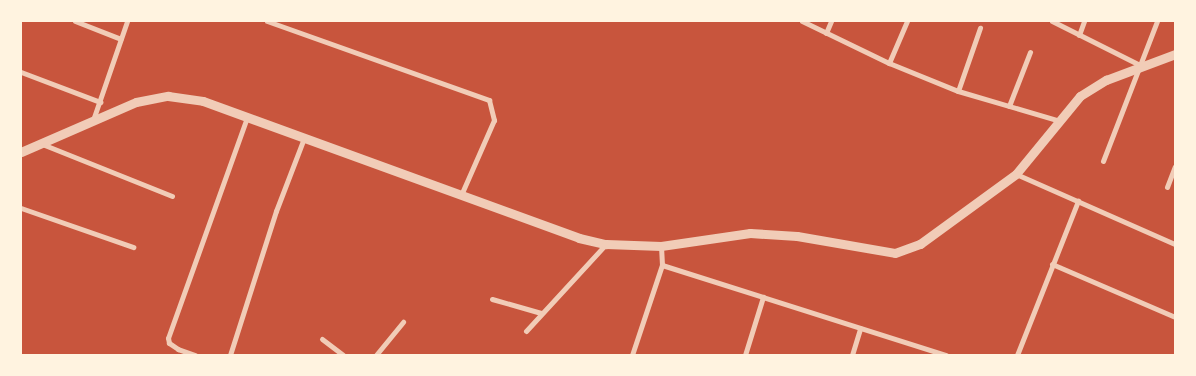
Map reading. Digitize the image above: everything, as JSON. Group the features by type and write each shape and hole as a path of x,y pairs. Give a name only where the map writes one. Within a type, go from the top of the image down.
{"street":[{"path":"74,21 121,38"},
{"path":"93,120 127,21"},
{"path":"267,21 489,100 494,120 461,195"},
{"path":"802,21 889,63 958,91 1060,121"},
{"path":"826,32 831,21"},
{"path":"889,63 907,21"},
{"path":"1052,21 1142,66"},
{"path":"1079,35 1084,21"},
{"path":"1103,161 1142,66 1157,21"},
{"path":"958,91 980,28"},
{"path":"1009,106 1030,52"},
{"path":"21,152 136,102 168,96 202,101 549,229 606,244 661,246 750,233 797,236 894,253 920,244 1016,174 1080,96 1106,80 1175,54"},
{"path":"21,72 100,102"},
{"path":"194,355 186,353 169,343 168,338 247,117"},
{"path":"230,355 276,211 304,138"},
{"path":"41,143 172,196"},
{"path":"1167,186 1175,166"},
{"path":"1016,174 1175,244"},
{"path":"1017,355 1078,202"},
{"path":"21,208 133,247"},
{"path":"526,330 606,244"},
{"path":"632,355 662,265 661,246"},
{"path":"1052,264 1175,317"},
{"path":"662,265 946,355"},
{"path":"746,355 763,297"},
{"path":"492,299 542,313"},
{"path":"376,355 403,322"},
{"path":"852,355 860,328"},
{"path":"322,339 343,355"}]}
